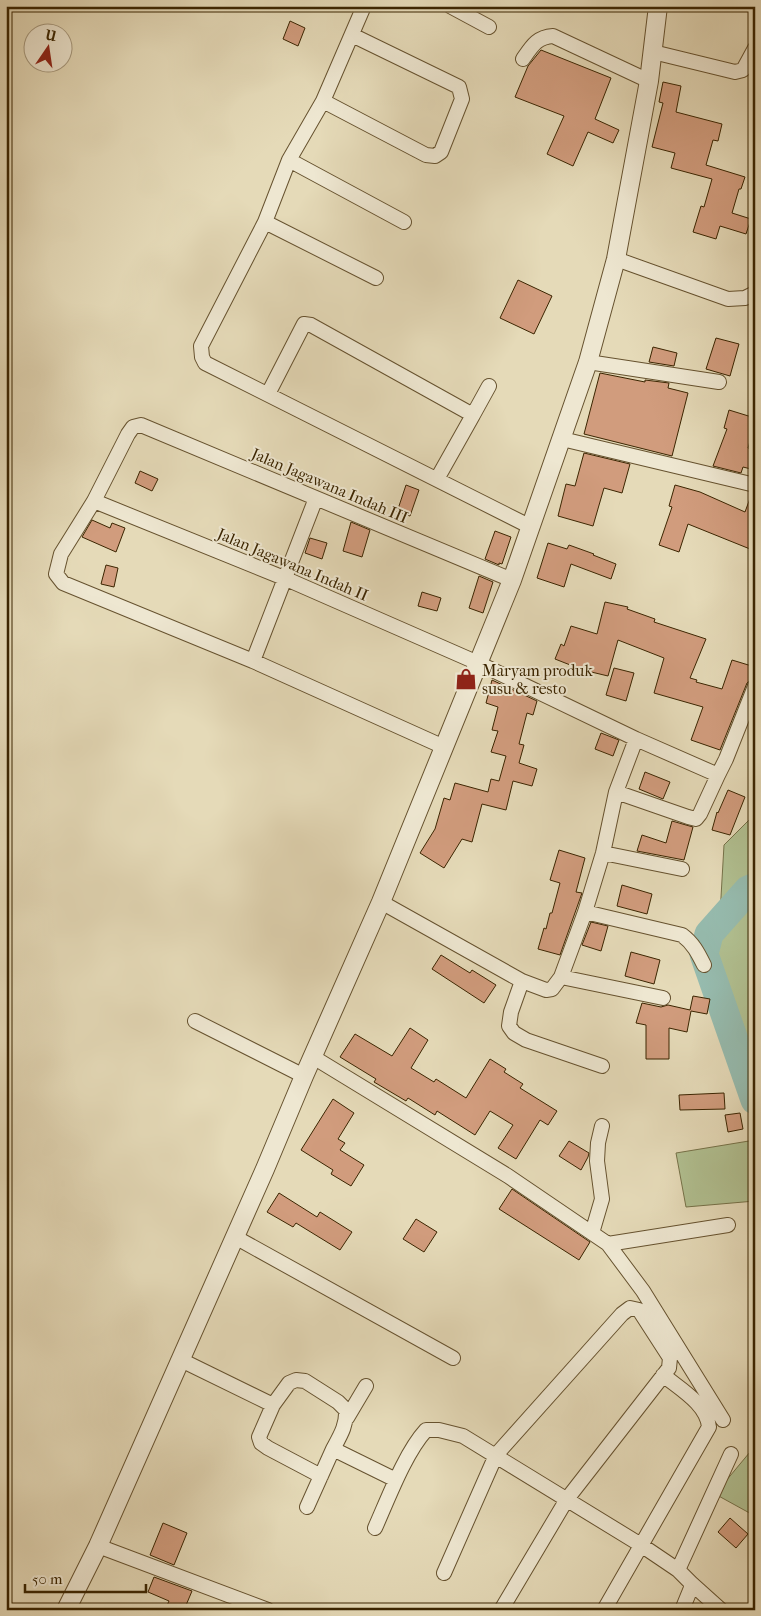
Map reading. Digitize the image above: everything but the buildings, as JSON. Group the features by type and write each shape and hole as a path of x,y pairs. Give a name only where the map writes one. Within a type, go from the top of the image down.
{"street":[{"path":"364,6 323,101 289,160 266,222 201,346 202,357 205,363 531,527"},
{"path":"450,6 489,27"},
{"path":"67,1609 98,1546 181,1360 381,902 512,580 588,362 616,258 649,81 658,6"},
{"path":"323,101 426,156 435,156 441,152 462,99 459,87 352,35"},
{"path":"523,59 533,45 543,37 553,36 649,81"},
{"path":"653,52 736,72 743,70 755,48"},
{"path":"289,160 404,222"},
{"path":"266,222 376,278"},
{"path":"616,258 728,300 745,298 755,293"},
{"path":"268,394 304,324 307,324 473,415"},
{"path":"588,362 719,382"},
{"path":"437,479 489,386"},
{"name":"Jalan Jagawana Indah III","path":"94,501 133,427 141,425 512,580"},
{"path":"562,439 755,485"},
{"path":"252,661 316,498"},
{"path":"94,501 62,554 56,574 63,583 252,661 444,747"},
{"name":"Jalan Jagawana Indah II","path":"94,501 284,578 478,663 636,740 718,775"},
{"path":"616,792 696,819 726,759 755,686"},
{"path":"381,902 522,981 546,990 552,989 561,977 585,912 603,853 616,792 636,740"},
{"path":"603,853 682,869"},
{"path":"585,912 682,935 689,940 704,965"},
{"path":"561,977 663,998"},
{"path":"522,981 511,1012 509,1026 514,1033 526,1040 602,1066"},
{"path":"195,1021 304,1076"},
{"path":"313,1057 508,1176 608,1244 643,1291 723,1420"},
{"path":"592,1233 602,1199 597,1161 598,1143 602,1126"},
{"path":"608,1244 728,1225"},
{"path":"235,1237 453,1358"},
{"path":"444,1573 496,1455 622,1314 630,1308 639,1310 670,1358 669,1368 566,1499 501,1610"},
{"path":"181,1360 273,1405"},
{"path":"604,1610 709,1427 708,1416 697,1403 663,1375"},
{"path":"321,1476 261,1443 259,1437 273,1405 289,1383 296,1380 305,1381 338,1402 346,1410 347,1418"},
{"path":"307,1507 343,1431 347,1418 366,1386"},
{"path":"375,1528 396,1480 420,1437 426,1430 439,1430 462,1436 496,1455 641,1545 678,1570 721,1610"},
{"path":"333,1449 396,1480"},
{"path":"678,1570 731,1454"},
{"path":"98,1546 268,1610"},
{"path":"682,1610 690,1593 691,1582"}],"green space":[{"path":"755,814 755,1084 743,1055 715,1001 724,845"},
{"path":"755,1140 755,1201 686,1207 676,1153"},
{"path":"755,1446 755,1516 715,1494"}],"waterway":[{"path":"755,887 748,890 709,934 704,954 755,1100"}],"place":[{"name":"Maryam produk susu & resto","path":"466,679"}]}
